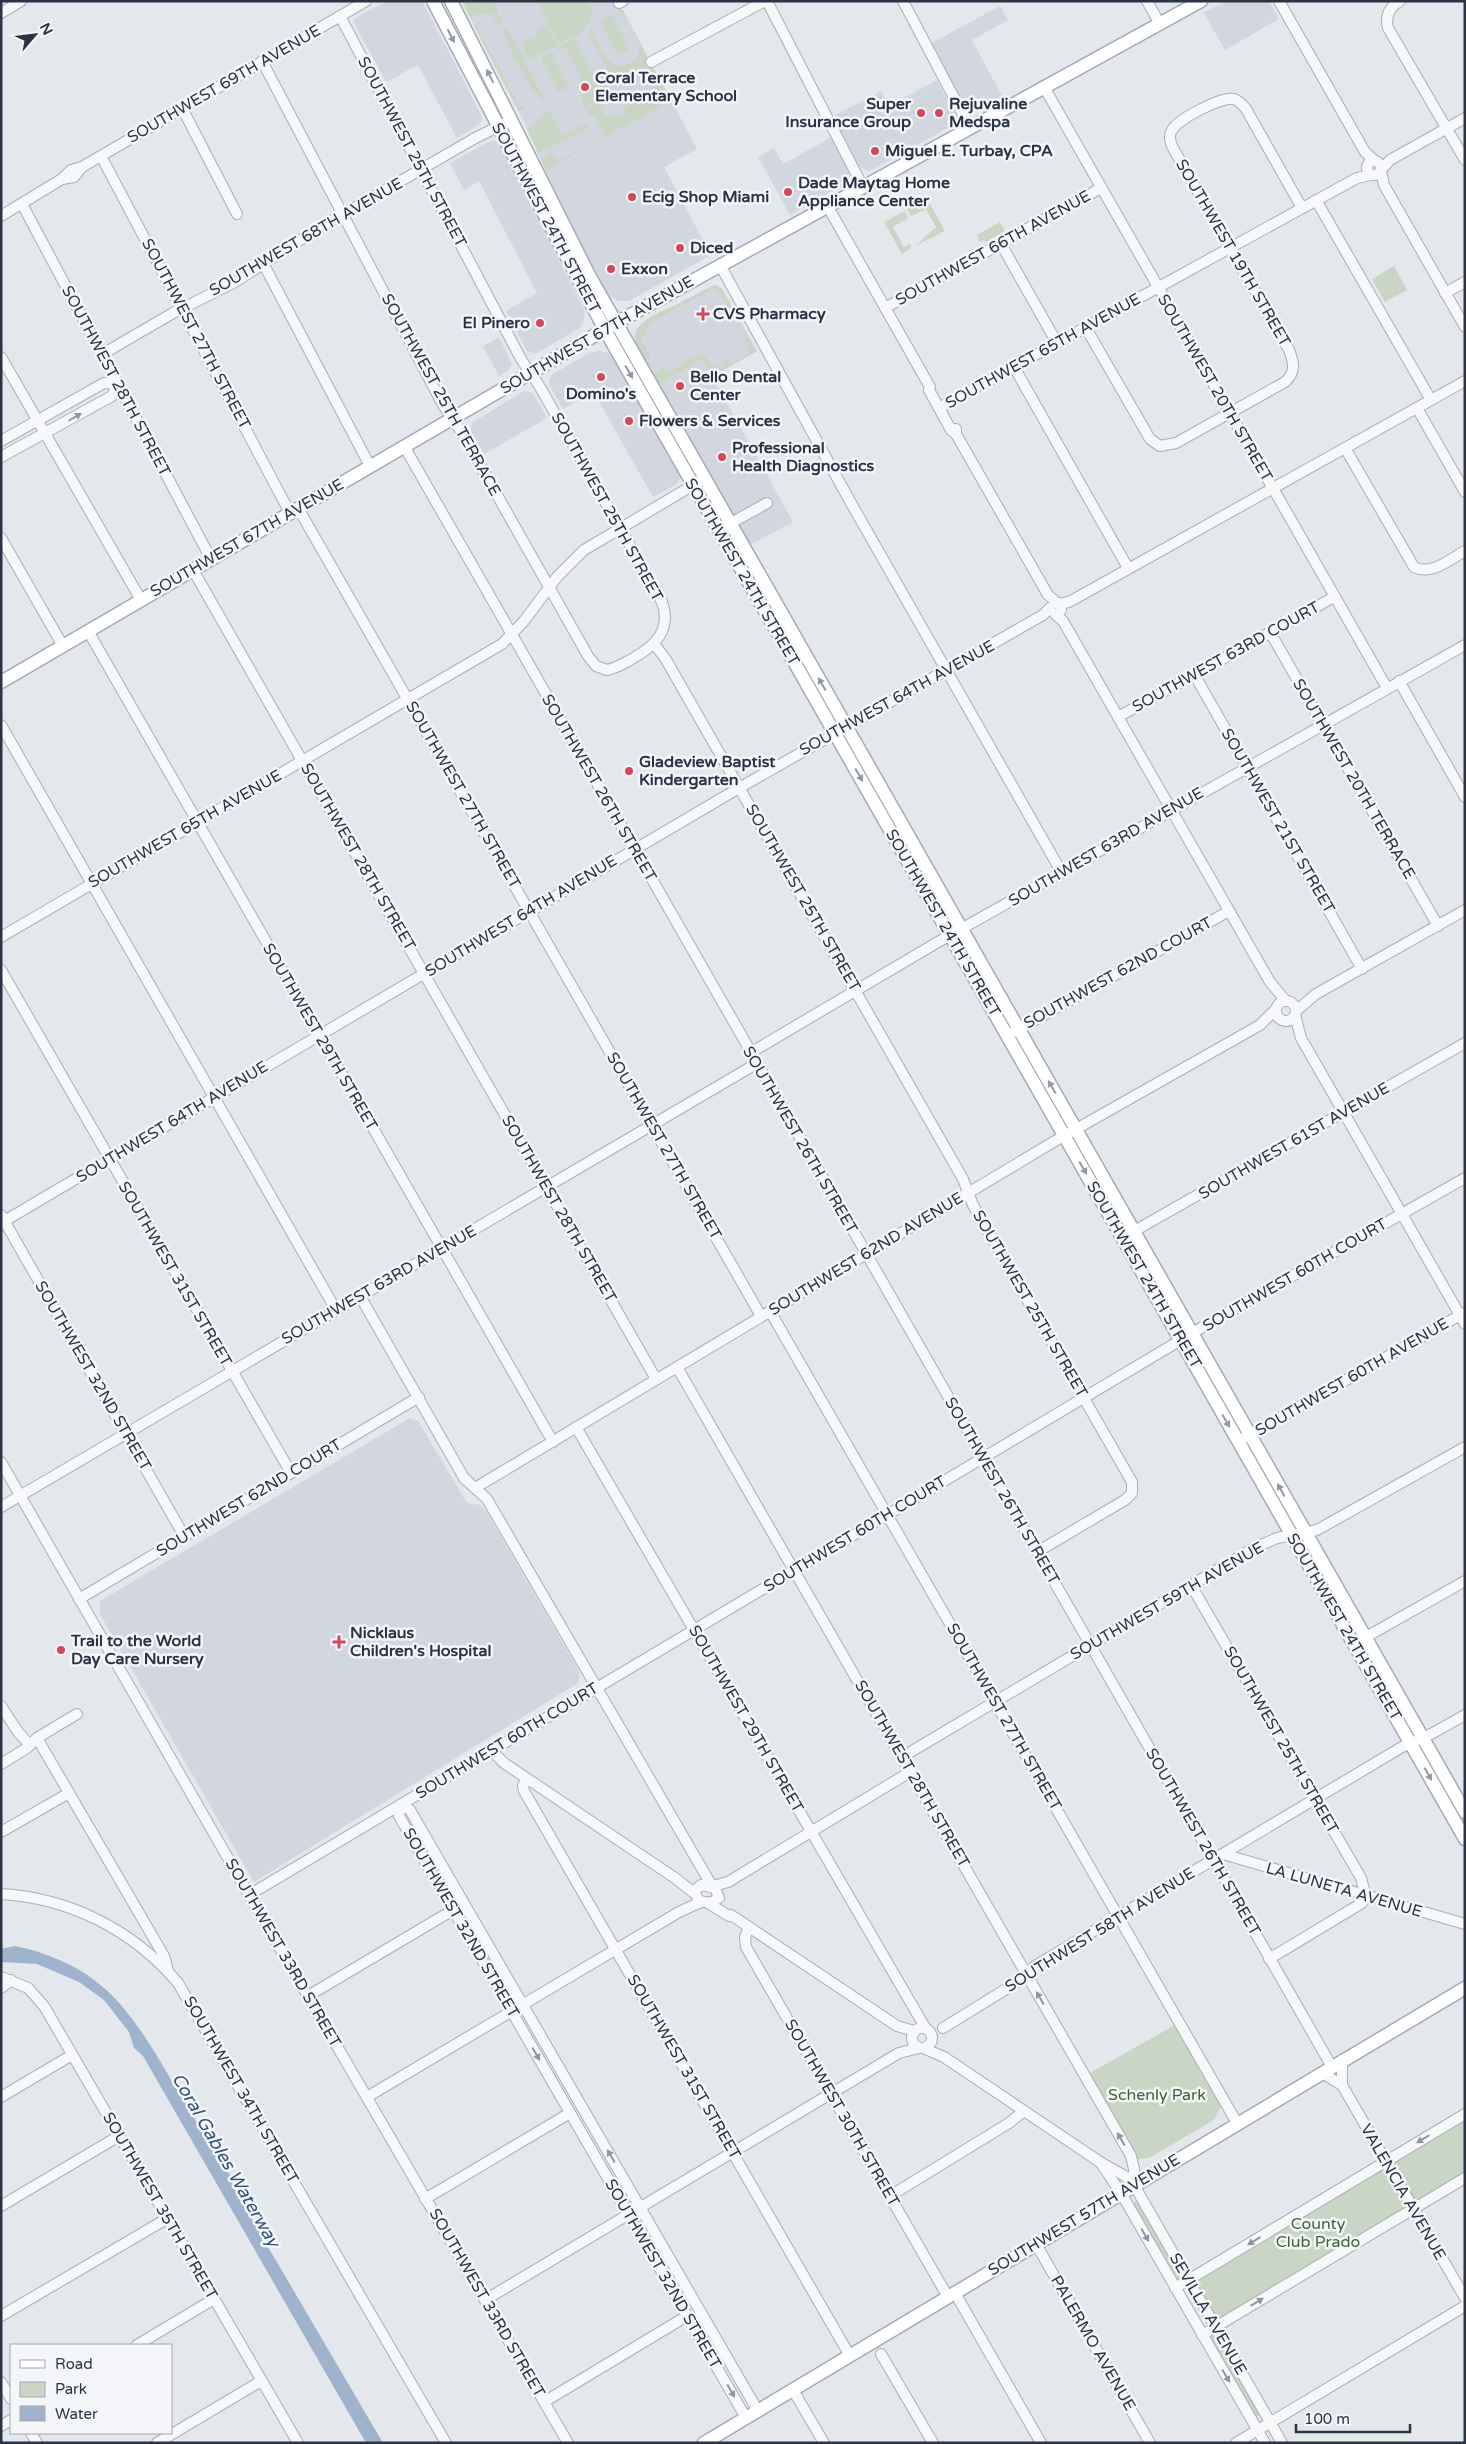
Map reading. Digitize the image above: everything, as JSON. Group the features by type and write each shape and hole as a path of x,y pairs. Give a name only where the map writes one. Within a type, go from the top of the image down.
{"main road":[{"name":"SOUTHWEST 24TH STREET","path":"433,1 498,126 555,224 718,530 1122,1238 1250,1435 1305,1533 1410,1743 1465,1839"},
{"name":"SOUTHWEST 24TH STREET","path":"451,1 512,120 555,224"},
{"name":"SOUTHWEST 67TH AVENUE","path":"1,682 610,326 1201,1"},
{"name":"SOUTHWEST 24TH STREET","path":"610,326 705,478 1134,1231 1238,1441 1292,1534 1423,1738 1465,1812"},
{"name":"SOUTHWEST 57TH AVENUE","path":"710,2441 1237,2123 1465,1988"}],"street":[{"path":"1,13 21,1"},
{"name":"SOUTHWEST 69TH AVENUE","path":"1,216 62,179 77,174 82,167 366,1"},
{"path":"651,62 766,1 863,187"},
{"path":"903,1 970,128"},
{"path":"1147,1 1160,24"},
{"path":"1279,1 1465,327"},
{"path":"1400,1 1391,8 1387,17 1390,32 1465,160"},
{"name":"SOUTHWEST 25TH STREET","path":"340,16 512,342 620,527 664,607 664,628 654,644 665,658 963,1179 968,1193 1130,1478 1133,1490 1125,1500 1037,1552"},
{"name":"SOUTHWEST 25TH TERRACE","path":"262,62 452,418 588,656 599,668 607,670 615,668 654,644"},
{"name":"SOUTHWEST 20TH STREET","path":"1044,87 1387,688"},
{"name":"SOUTHWEST 19TH STREET","path":"1229,412 1285,382 1293,372 1293,360 1173,149 1170,135 1173,128 1182,120 1220,100 1236,100 1246,109 1302,208"},
{"path":"182,108 237,214"},
{"path":"1374,169 1465,118"},
{"name":"SOUTHWEST 68TH AVENUE","path":"101,355 182,308 224,288 343,215 498,126 512,120"},
{"name":"SOUTHWEST 27TH STREET","path":"101,156 182,308 294,510 408,699 651,1125 887,1515 1237,2123"},
{"name":"SOUTHWEST 65TH AVENUE","path":"942,407 1374,169"},
{"name":"SOUTHWEST 66TH AVENUE","path":"885,308 1101,188"},
{"path":"1316,200 1431,400"},
{"name":"SOUTHWEST 28TH STREET","path":"22,204 211,559"},
{"path":"828,207 930,387 934,388 942,407 955,426 956,434 1282,1004 1295,1013 1301,1038"},
{"path":"1001,244 1057,343"},
{"path":"264,265 370,466"},
{"path":"720,266 847,497 1062,874"},
{"path":"1445,293 1465,282"},
{"path":"1086,328 1153,443 1160,446 1176,443 1229,412"},
{"path":"1,357 141,600"},
{"path":"1014,368 1128,568"},
{"name":"SOUTHWEST 64TH AVENUE","path":"2,1220 110,1159 846,726 1465,381"},
{"path":"1,441 104,383 118,384 112,396 1,458"},
{"path":"1417,408 1465,492"},
{"name":"SOUTHWEST 26TH STREET","path":"404,446 756,1064 1332,2067"},
{"path":"1345,448 1407,558 1414,567 1420,570 1434,568 1465,551"},
{"name":"SOUTHWEST 65TH AVENUE","path":"1,937 502,644 512,635 549,587 576,557 620,527 705,478"},
{"path":"718,530 767,503"},
{"path":"1,538 63,646"},
{"name":"SOUTHWEST 28TH STREET","path":"193,570 656,1379"},
{"name":"SOUTHWEST 63RD COURT","path":"1118,717 1334,597"},
{"name":"SOUTHWEST 29TH STREET","path":"88,631 553,1442"},
{"name":"SOUTHWEST 20TH TERRACE","path":"1270,632 1438,926"},
{"name":"SOUTHWEST 63RD AVENUE","path":"750,1053 855,990 1465,645"},
{"name":"SOUTHWEST 21ST STREET","path":"1194,674 1362,969"},
{"path":"1400,681 1465,797"},
{"path":"1,725 336,1310"},
{"name":"SOUTHWEST 62ND COURT","path":"1007,1036 1229,910"},
{"name":"SOUTHWEST 62ND AVENUE","path":"475,1488 1064,1136 1260,1025 1282,1004 1316,994 1465,910"},
{"name":"SOUTHWEST 31ST STREET","path":"1,970 291,1473"},
{"name":"SOUTHWEST 62ND AVENUE","path":"1260,1025 1283,1020 1295,1013 1316,994"},
{"path":"1282,1004 1276,1014 1301,1038 1463,1317"},
{"name":"SOUTHWEST 61ST AVENUE","path":"1122,1238 1465,1044"},
{"name":"SOUTHWEST 63RD AVENUE","path":"1,1507 756,1064"},
{"name":"SOUTHWEST 60TH COURT","path":"249,1895 1186,1337 1465,1178"},
{"name":"SOUTHWEST 32ND STREET","path":"2,1220 184,1536"},
{"path":"360,1296 464,1478 487,1499 698,1863 732,1915 897,2026 921,2037 944,2057 1100,2162 1125,2176 1134,2185"},
{"name":"SOUTHWEST 60TH AVENUE","path":"1238,1441 1463,1317"},
{"name":"SOUTHWEST 28TH STREET","path":"677,1366 1131,2156 1134,2169 1134,2185"},
{"name":"SOUTHWEST 62ND COURT","path":"79,1598 419,1397"},
{"name":"SOUTHWEST 29TH STREET","path":"576,1427 915,2012 921,2037"},
{"name":"SOUTHWEST 59TH AVENUE","path":"902,1757 1262,1544 1292,1534 1317,1530 1465,1447"},
{"name":"SOUTHWEST 33RD STREET","path":"1,1462 249,1895 568,2443"},
{"path":"1359,1641 1465,1581"},
{"name":"SOUTHWEST 25TH STREET","path":"1191,1585 1314,1800 1361,1878 1366,1897"},
{"name":"SOUTHWEST 34TH STREET","path":"1,1706 18,1732 33,1742 69,1793 164,1956 168,1972 183,1989 446,2443"},
{"path":"1,1764 77,1714"},
{"name":"SOUTHWEST 58TH AVENUE","path":"921,2037 943,2028 1119,1917 1410,1743 1465,1715"},
{"path":"492,1751 504,1763 729,1916 732,1915"},
{"path":"367,2098 678,1912 699,1894 716,1891 910,1772"},
{"name":"SOUTHWEST 31ST STREET","path":"526,1778 523,1786 524,1792 850,2356"},
{"path":"1,1832 69,1793"},
{"name":"SOUTHWEST 32ND STREET","path":"401,1804 410,1810 641,2208 752,2414 687,2316 453,1910 399,1816 401,1804"},
{"name":"LA LUNETA AVENUE","path":"1224,1854 1366,1897 1465,1924"},
{"path":"698,1863 702,1878 699,1894"},
{"path":"699,1894 715,1901 716,1891"},
{"path":"1,1894 50,1900 96,1918 127,1937 168,1972"},
{"path":"1269,1959 1358,1906 1366,1897"},
{"path":"308,1996 453,1910"},
{"name":"SOUTHWEST 30TH STREET","path":"749,1927 744,1941 746,1947 890,2196 1041,2443"},
{"path":"1,1988 6,1978"},
{"name":"SOUTHWEST 35TH STREET","path":"6,1978 26,1987 38,1998 298,2443"},
{"path":"485,2300 899,2053 921,2037"},
{"path":"1,2097 72,2055"},
{"name":"VALENCIA AVENUE","path":"1332,2067 1342,2085"},
{"name":"VALENCIA AVENUE","path":"1332,2067 1465,2298"},
{"path":"890,2196 1010,2123 1024,2111"},
{"path":"425,2199 570,2113"},
{"path":"1175,2288 1465,2114"},
{"path":"1,2206 119,2136"},
{"name":"SEVILLA AVENUE","path":"1100,2162 1121,2193 1265,2443"},
{"path":"1202,2335 1465,2178"},
{"name":"SEVILLA AVENUE","path":"1134,2185 1282,2443"},
{"path":"1,2316 168,2218"},
{"name":"PALERMO AVENUE","path":"1036,2244 1150,2443"},
{"path":"139,2344 214,2299"},
{"path":"1236,2443 1465,2306"},
{"path":"544,2402 687,2316"},
{"path":"881,2354 933,2443"},
{"path":"172,2434 261,2381"},
{"path":"1,2382 10,2397"},
{"path":"793,2390 824,2443"},
{"path":"156,2443 171,2434"}],"shaded area":[{"path":"387,1 422,1 482,117 480,124 457,138 418,65 386,82 353,21"},
{"path":"462,1 618,1 697,149 664,167 711,255 629,301 619,301 609,296 569,224 523,120"},
{"path":"1226,1 1269,1 1279,19 1225,50 1204,13"},
{"path":"1000,6 1008,20 972,40 1003,98 981,110 972,112 957,96 930,44"},
{"path":"937,80 954,113 953,125 874,169 869,171 860,167 852,158 830,118 881,91 889,106"},
{"path":"832,137 845,162 851,181 790,215 758,157 774,148 783,164"},
{"path":"495,141 501,146 585,311 584,320 580,328 535,354 527,351 506,311 537,293 479,181 464,190 450,163 488,142"},
{"path":"716,285 722,289 757,351 712,376 793,522 750,545 636,344 636,332 641,324"},
{"path":"499,337 512,364 509,370 499,376 483,346"},
{"path":"599,351 608,353 614,358 679,473 680,478 677,484 653,497 593,391 563,409 549,384 550,377 553,374 589,353"},
{"path":"524,391 533,393 547,418 484,454 471,431 472,423"},
{"name":"Nicklaus Children's Hospital","path":"410,1418 418,1421 467,1503 480,1505 486,1511 579,1671 578,1683 254,1882 100,1614 100,1601"}],"green space":[{"path":"462,1 494,1 503,25 497,24 492,13 487,15 482,13 470,17"},
{"path":"537,1 588,1 593,10 582,32 559,44"},
{"path":"621,7 633,30 624,15 621,15"},
{"path":"607,14 613,17 628,46 629,50 624,54 616,52 602,25 601,22"},
{"path":"481,21 483,23 477,27 496,63 502,61 498,65 519,107 525,106 523,110 518,110 474,26"},
{"path":"547,25 558,45 529,60 523,47 525,46 523,42 539,34 537,30"},
{"path":"505,28 513,37 545,101 542,102 538,93 535,95 514,56 509,57 513,53 502,32"},
{"path":"592,30 609,61 618,66 633,61 639,47 633,30 670,101 545,170 541,159 552,153 558,161 605,136 595,115 590,116 587,111 597,100 606,117 617,113 620,117 626,115 623,108 654,92 641,69 594,93 596,98 586,109 580,96 588,92 585,84 589,82 587,78 583,81 566,47 558,51 557,48 575,39 597,81 610,74 588,32"},
{"path":"551,52 569,88 559,93 540,57"},
{"path":"549,110 562,136 586,124 589,128 538,153 527,129"},
{"path":"927,199 945,231 915,246 936,227 926,209 911,216 906,207 908,205 910,208"},
{"path":"905,211 908,218 893,227 904,247 910,244 911,248 902,254 884,222"},
{"path":"1000,222 1005,231 986,242 984,240 980,242 977,235"},
{"path":"1394,266 1407,290 1385,302 1372,279"},
{"path":"716,285 722,289 736,314 734,317 716,287 683,305 681,302"},
{"path":"680,303 681,305 648,325 645,336 641,338 651,358 656,356 646,361 636,344 635,336 637,329 649,318"},
{"path":"748,335 756,352 712,376 702,359 659,384 653,375 664,367 668,372 687,361 685,355 689,360 703,352 711,366 716,364 720,369 725,366 722,360 726,358 730,364 749,353 746,348 750,344 749,342 744,343"},
{"name":"Schenly Park","path":"1175,2025 1221,2107 1214,2120 1149,2158 1137,2159 1088,2074"},
{"path":"1465,2118 1465,2173 1423,2198 1415,2199 1409,2196 1394,2168 1396,2161"},
{"name":"County Club Prado","path":"1380,2170 1385,2171 1397,2185 1403,2204 1403,2209 1399,2214 1219,2319 1215,2319 1197,2287 1200,2277"},
{"path":"1136,2201 1140,2204 1181,2277 1180,2279 1175,2279 1132,2204"},
{"path":"1214,2334 1262,2413 1254,2418 1209,2340 1211,2335"}],"water":[{"path":"15,1946 47,1955 74,1967 96,1981 115,1998 132,2018 233,2180 243,2197 244,2206 383,2443 366,2443 143,2056 134,2048 129,2032 104,2000 79,1982 37,1964 1,1962 1,1949"}],"place":[{"name":"Coral Terrace Elementary School","path":"585,87"},
{"name":"Super Insurance Group","path":"921,113"},
{"name":"Rejuvaline Medspa","path":"939,113"},
{"name":"Miguel E. Turbay, CPA","path":"875,151"},
{"name":"Dade Maytag Home Appliance Center","path":"788,192"},
{"name":"Ecig Shop Miami","path":"632,197"},
{"name":"Diced","path":"680,248"},
{"name":"Exxon","path":"611,269"},
{"name":"CVS Pharmacy","path":"703,314"},
{"name":"El Pinero","path":"540,323"},
{"name":"Domino's","path":"601,377"},
{"name":"Bello Dental Center","path":"680,386"},
{"name":"Flowers & Services","path":"629,421"},
{"name":"Professional Health Diagnostics","path":"722,457"},
{"name":"Gladeview Baptist Kindergarten","path":"629,771"},
{"name":"Nicklaus Children's Hospital","path":"339,1642"},
{"name":"Trail to the World Day Care Nursery","path":"61,1650"}],"water label":[{"name":"Coral Gables Waterway","path":"226,2160"}]}
